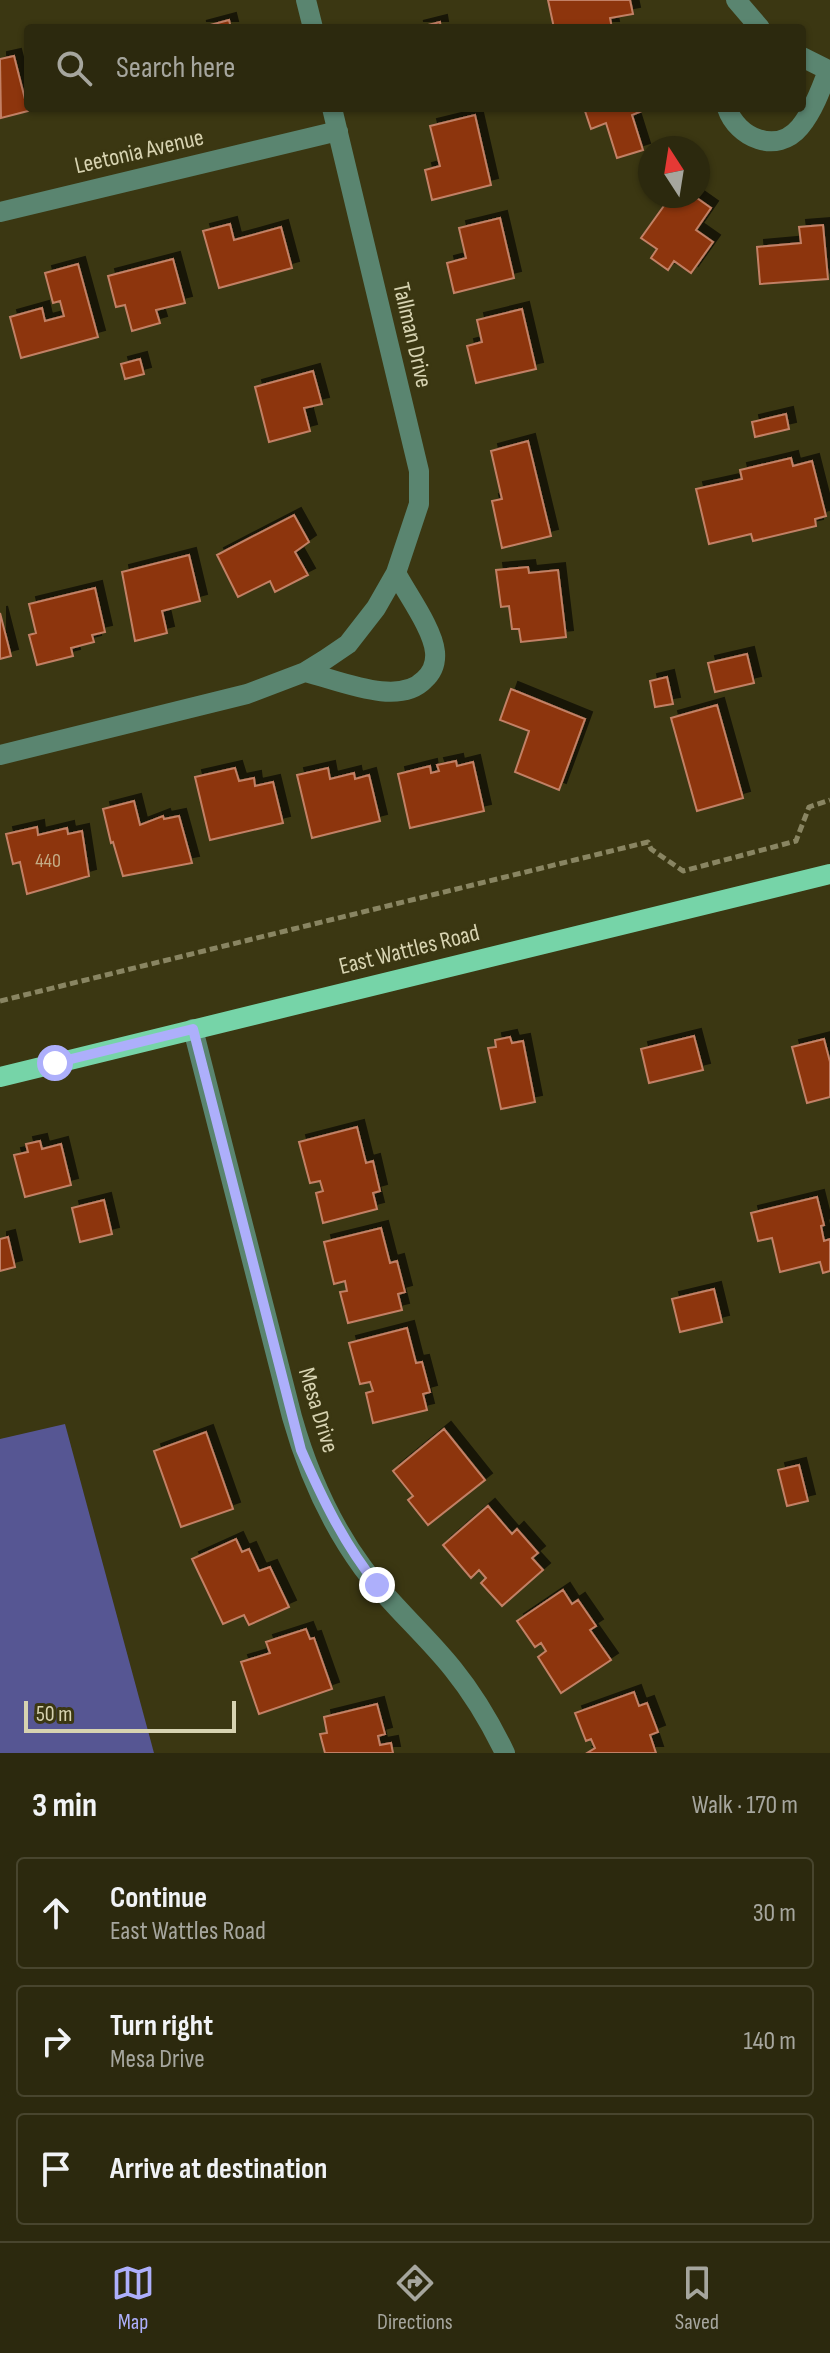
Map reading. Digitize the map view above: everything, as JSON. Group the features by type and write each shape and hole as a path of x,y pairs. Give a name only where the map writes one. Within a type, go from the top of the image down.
{"main road":[{"name":"East Wattles Road","path":"0,1077 830,874"}],"street":[{"path":"306,0 312,24"},
{"path":"736,0 757,24"},
{"path":"728,112 741,131 753,139 781,140 799,129 829,71 806,59"},
{"name":"Tallman Drive","path":"0,755 247,694 305,672 348,644 376,608 396,573 419,504 419,471 333,112"},
{"name":"Leetonia Avenue","path":"0,212 338,131"},
{"path":"305,672 386,694 410,690 429,676 435,651 396,573"},
{"name":"Mesa Drive","path":"193,1029 292,1417 316,1484 361,1565 453,1669 475,1699 505,1753"}],"path":[{"path":"0,1001 648,842 651,849 683,871 796,841 809,807 830,800"}],"shaded area":[{"path":"65,1424 154,1753 0,1753 0,1439"}],"building":[{"path":"548,0 630,0 633,14 610,18 611,24 553,24"},
{"path":"14,56 24,95 24,112 1,118 0,59"},
{"path":"585,112 639,112 632,115 639,136 638,152 617,158 606,123 591,129"},
{"path":"475,115 491,185 432,200 425,170 440,166 430,126"},
{"path":"662,208 711,208 696,230 713,242 691,273 674,261 668,270 651,258 657,249 641,238"},
{"path":"500,218 514,278 454,293 447,263 466,258 459,228"},
{"path":"230,224 234,240 281,227 292,268 219,288 203,231"},
{"path":"823,225 828,279 760,284 757,247 801,243 799,227"},
{"path":"173,259 185,303 156,310 160,323 132,331 125,305 116,307 108,276"},
{"path":"78,264 98,337 21,358 10,317 42,308 45,321 64,316 60,301 53,303 45,273"},
{"path":"522,309 536,369 476,383 467,346 482,342 477,320"},
{"path":"140,359 144,374 125,379 121,364"},
{"path":"313,371 322,404 304,408 310,431 269,442 255,387"},
{"path":"786,414 789,429 755,437 752,422"},
{"path":"528,441 551,536 502,548 492,501 502,499 491,451"},
{"path":"791,458 793,466 812,461 826,516 815,519 816,526 753,541 751,534 709,544 696,489 742,479 740,470"},
{"path":"294,515 309,542 295,552 308,575 275,592 270,581 238,597 217,555"},
{"path":"189,555 200,601 162,611 167,633 135,641 122,572"},
{"path":"528,567 529,573 558,570 566,637 521,642 519,629 512,629 509,606 501,607 496,570"},
{"path":"95,588 105,632 92,635 94,642 71,648 73,656 37,665 29,635 36,633 29,604"},
{"path":"0,613 11,656 0,659"},
{"path":"747,654 754,683 715,692 708,663"},
{"path":"667,677 673,704 655,707 650,681"},
{"path":"511,689 585,719 559,790 515,772 529,731 500,720"},
{"path":"717,705 743,798 697,811 671,718"},
{"path":"456,761 457,766 473,762 484,811 410,828 398,774 430,766 431,773 439,771 437,765"},
{"path":"235,768 239,781 254,778 255,786 273,782 283,823 210,840 195,777"},
{"path":"328,768 330,779 354,773 355,779 369,775 380,821 312,838 297,775"},
{"path":"134,801 140,825 163,816 164,819 179,816 192,863 123,876 103,809"},
{"path":"37,827 38,835 67,828 68,834 82,831 89,876 27,894 20,862 13,864 6,834"},
{"path":"694,1036 703,1070 649,1083 641,1049"},
{"path":"510,1037 512,1043 523,1041 535,1102 501,1109 488,1048 496,1047 495,1040"},
{"path":"824,1039 830,1062 830,1097 807,1103 792,1047"},
{"path":"357,1127 366,1163 373,1161 380,1191 373,1193 377,1209 323,1223 316,1193 323,1191 320,1181 310,1183 299,1142"},
{"path":"40,1141 42,1149 61,1144 71,1185 25,1197 14,1155 28,1152 26,1144"},
{"path":"817,1197 824,1225 821,1226 824,1241 830,1239 830,1271 823,1273 820,1262 780,1272 772,1238 758,1241 751,1213"},
{"path":"104,1200 112,1234 80,1242 72,1208"},
{"path":"381,1228 390,1263 397,1261 405,1292 398,1294 402,1310 348,1323 340,1292 347,1291 345,1281 334,1284 324,1242"},
{"path":"8,1237 15,1267 0,1271 0,1239"},
{"path":"714,1289 722,1322 680,1332 672,1299"},
{"path":"407,1328 416,1363 422,1362 430,1392 423,1394 427,1410 373,1423 366,1393 373,1391 370,1382 360,1384 349,1343"},
{"path":"444,1429 485,1480 428,1525 408,1500 413,1496 393,1471"},
{"path":"206,1432 233,1509 181,1527 154,1451"},
{"path":"799,1465 808,1501 787,1506 778,1470"},
{"path":"488,1506 512,1534 517,1529 538,1553 532,1558 543,1570 502,1606 481,1583 486,1578 479,1570 471,1578 443,1545"},
{"path":"236,1539 242,1552 249,1549 259,1571 270,1567 289,1607 249,1625 244,1615 223,1624 192,1559"},
{"path":"563,1590 572,1604 578,1600 596,1626 590,1630 611,1660 561,1693 538,1657 546,1651 541,1643 535,1647 517,1621"},
{"path":"306,1629 310,1639 314,1638 332,1689 259,1714 241,1662 270,1653 266,1642"},
{"path":"634,1692 639,1706 647,1703 658,1732 650,1735 656,1753 587,1753 595,1748 591,1739 586,1741 575,1713"},
{"path":"377,1704 385,1734 378,1736 380,1745 391,1743 393,1753 325,1753 320,1734 327,1733 324,1717"}],"route":[{"path":"55,1063 193,1029 301,1450 330,1514 377,1585"}]}
